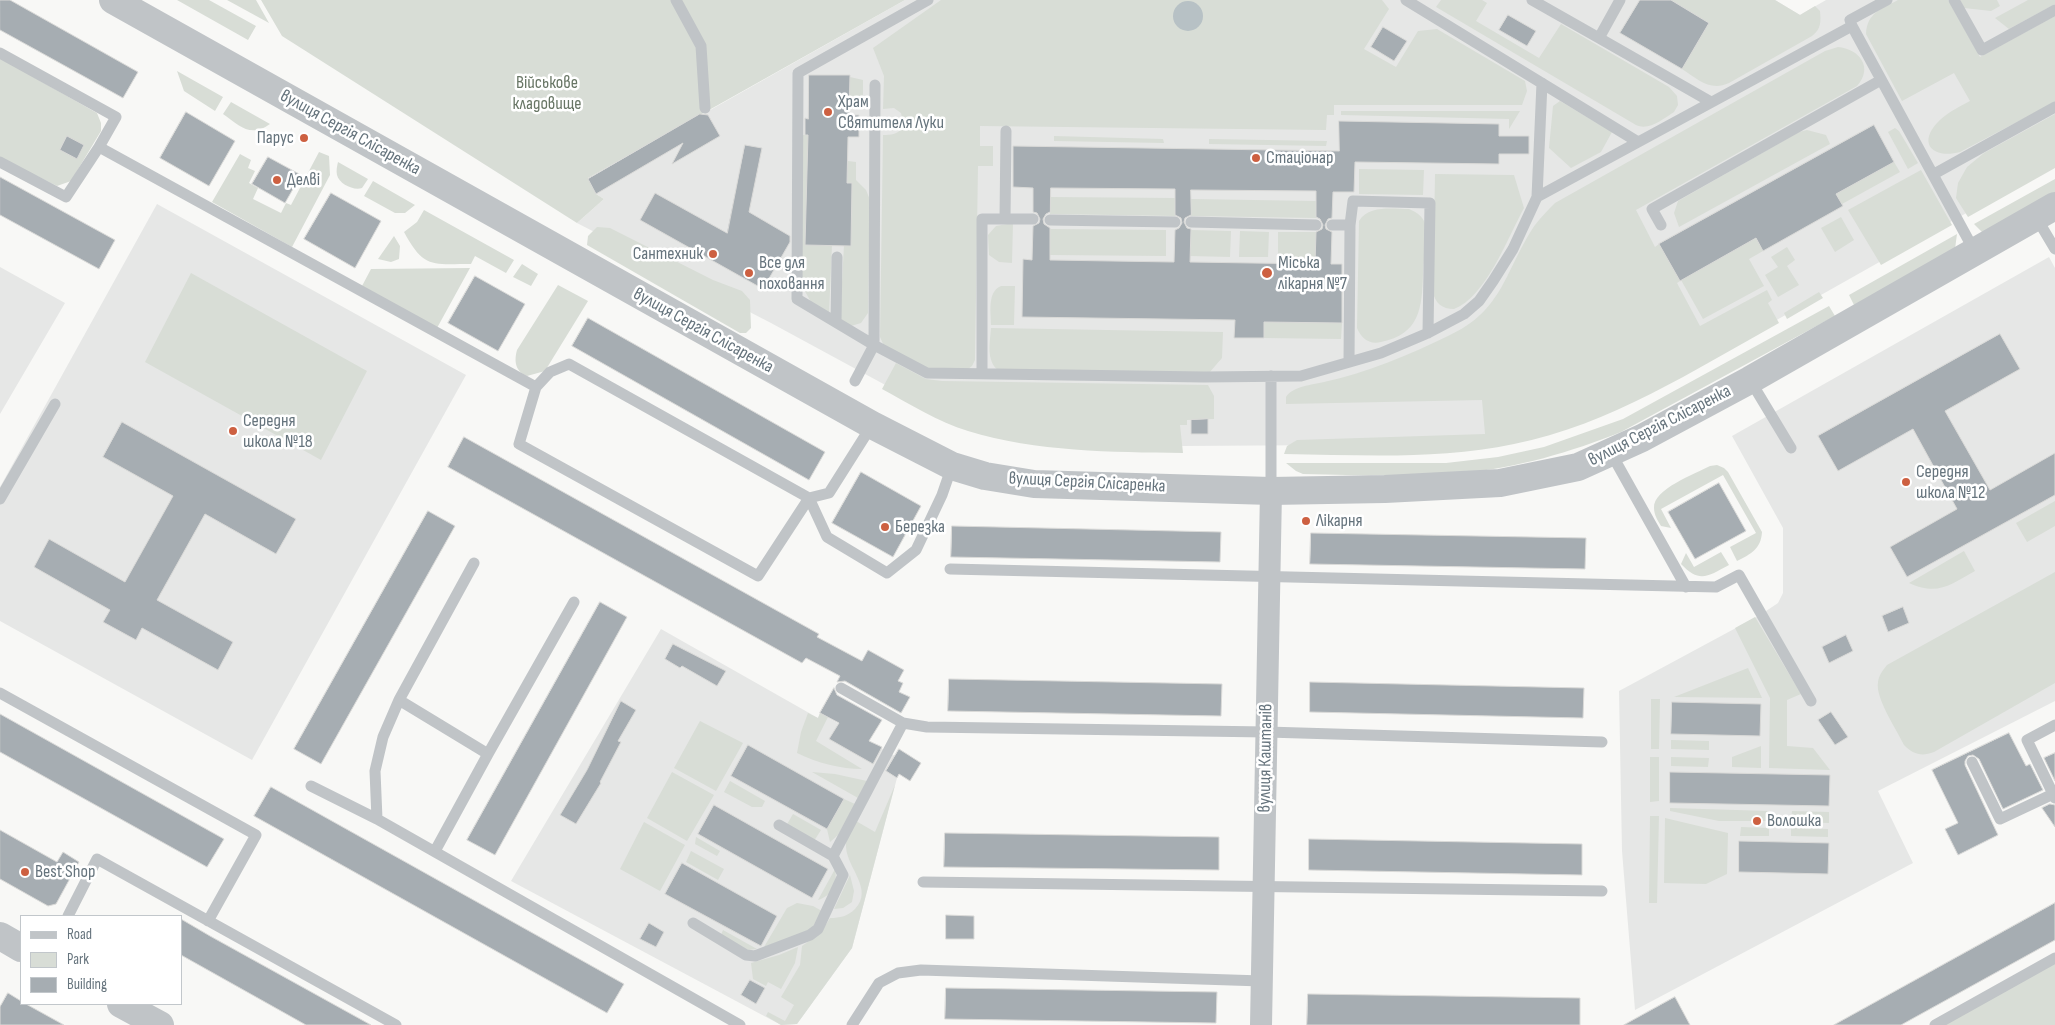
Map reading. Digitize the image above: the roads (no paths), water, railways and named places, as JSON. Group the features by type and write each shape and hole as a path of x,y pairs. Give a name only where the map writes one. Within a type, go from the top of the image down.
{"street":[{"name":"вулиця Сергія Слісаренка","path":"112,0 872,425 952,466 985,476 1034,484 1271,491 1385,489 1500,483 1578,467 1611,453 1750,380 2046,211"},
{"name":"вулиця Каштанів","path":"1262,1025 1271,491"},
{"path":"0,936 20,947"},
{"path":"123,1005 160,1025"}],"lane":[{"path":"676,0 701,46 705,108"},
{"path":"928,0 798,73 796,299 874,345 927,373 1302,376 1381,353 1428,333 1464,314 1480,301 1513,249 1537,197 1542,83"},
{"path":"1406,0 1638,142"},
{"path":"1532,0 1711,102"},
{"path":"1599,38 1620,0"},
{"path":"1886,0 1850,20 1852,26 1975,252"},
{"path":"1954,0 1982,50 2055,10"},
{"path":"1537,197 1852,26"},
{"path":"0,52 116,117 66,197 0,162"},
{"path":"1661,225 1652,209 1881,80"},
{"path":"856,381 874,345 875,85"},
{"path":"1934,174 2055,107"},
{"path":"1005,219 1006,132"},
{"path":"99,147 536,387"},
{"path":"1349,362 1350,225 1353,201 1430,203 1428,333"},
{"path":"2046,211 2055,249"},
{"path":"982,374 982,219 1033,219"},
{"path":"1050,220 1175,222"},
{"path":"1191,222 1316,225"},
{"path":"1332,225 1350,225"},
{"path":"836,322 837,256"},
{"path":"872,425 829,493 809,498 758,576 519,444 536,387 550,372 569,364 809,498 827,537 887,573 916,550 942,495 952,466"},
{"path":"1271,376 1271,491"},
{"path":"1750,380 1791,448"},
{"path":"0,499 54,404"},
{"path":"1611,453 1686,586"},
{"path":"377,818 375,770 383,737 399,700 474,563"},
{"path":"950,569 1716,588 1739,575 1811,701"},
{"path":"435,851 574,602"},
{"path":"841,688 902,722 927,727 1266,732 1602,742"},
{"path":"0,694 256,835 208,921"},
{"path":"399,700 488,754"},
{"path":"833,856 902,722"},
{"path":"1972,762 2000,819 2054,794 2027,740 2055,725"},
{"path":"311,786 377,818 740,1025"},
{"path":"693,923 746,956 755,956 810,935 818,929 844,875 833,856 779,825"},
{"path":"69,915 97,859 396,1025"},
{"path":"923,882 1264,885 1602,891"},
{"path":"1935,1025 2055,958"},
{"path":"852,1025 879,983 898,973 920,970 1262,981"}],"place":[{"name":"Храм Святителя Луки","path":"828,112"},
{"name":"Парус","path":"304,138"},
{"name":"Стаціонар","path":"1256,158"},
{"name":"Делві","path":"277,180"},
{"name":"Сантехник","path":"713,254"},
{"name":"Все для поховання","path":"749,273"},
{"name":"Міська лікарня №7","path":"1267,273"},
{"name":"Середня школа №18","path":"233,431"},
{"name":"Середня школа №12","path":"1906,482"},
{"name":"Лікарня","path":"1306,521"},
{"name":"Березка","path":"885,527"},
{"name":"Волошка","path":"1757,821"},
{"name":"Best Shop","path":"25,872"}],"park label":[{"name":"Військове кладовище","path":"547,94"}]}
